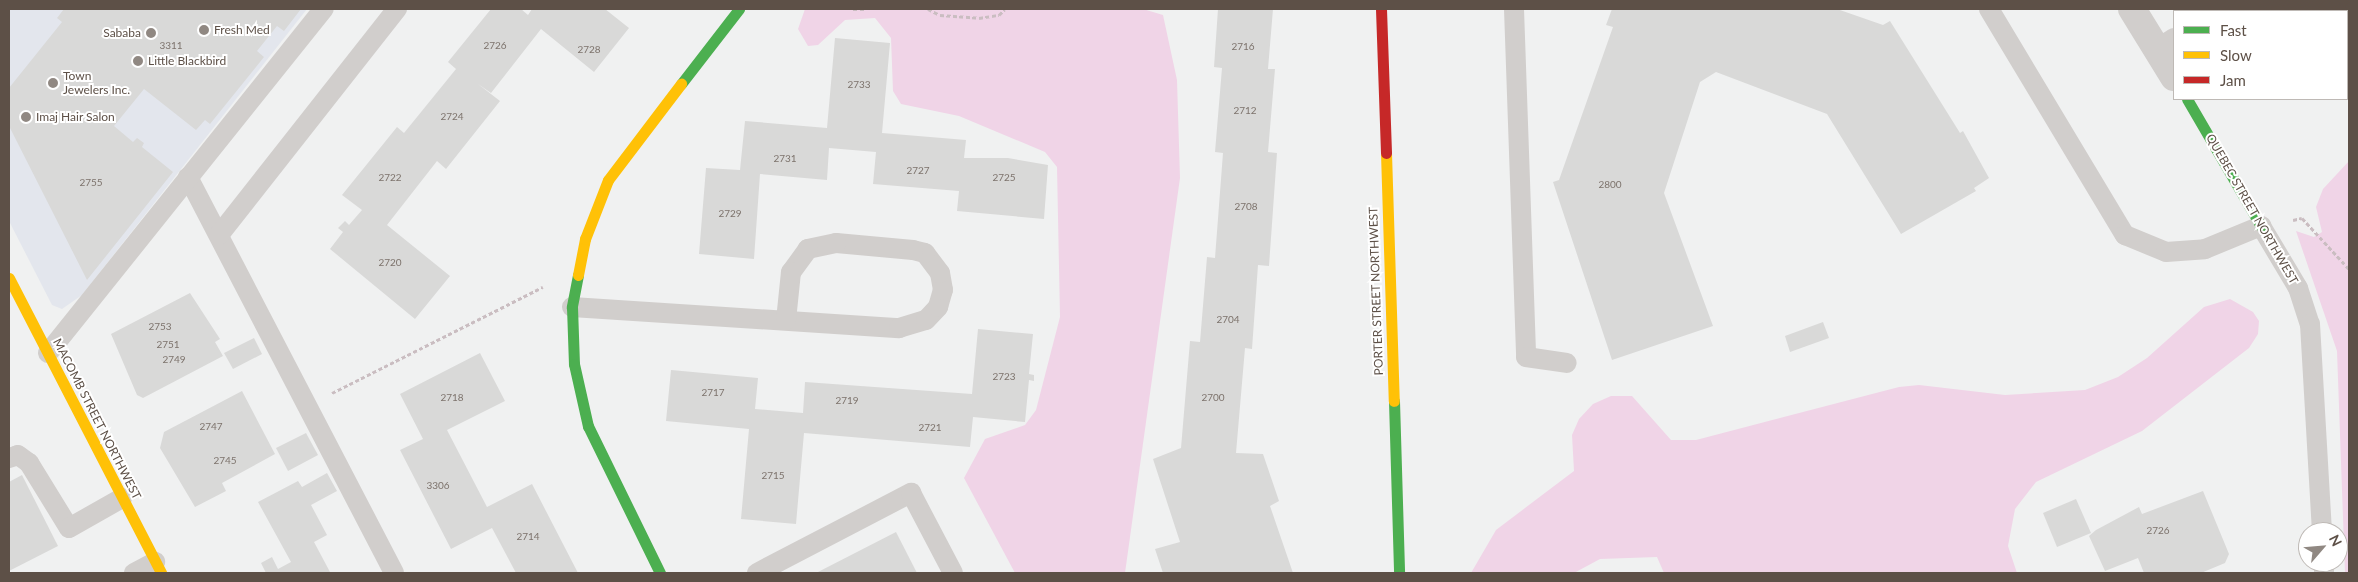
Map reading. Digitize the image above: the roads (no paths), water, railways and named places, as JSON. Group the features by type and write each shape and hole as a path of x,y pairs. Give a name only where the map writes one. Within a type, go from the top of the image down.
{"street":[{"path":"660,573 588,426 574,364 572,307 578,270 595,208 625,153 739,9"},
{"name":"PORTER STREET NORTHWEST","path":"1380,9 1399,573"},
{"path":"2132,9 2166,44 2173,73"},
{"name":"QUEBEC STREET NORTHWEST","path":"2188,100 2261,226"},
{"name":"MACOMB STREET NORTHWEST","path":"9,278 158,568"}],"lane":[{"path":"48,353 324,9"},
{"path":"218,235 397,9"},
{"path":"1514,9 1526,357 1567,363"},
{"path":"1988,9 2125,235 2166,252 2205,250 2261,226"},
{"path":"188,177 394,573"},
{"name":"QUEBEC STREET NORTHWEST","path":"2261,226 2298,288 2310,324 2321,522"},
{"path":"572,307 786,320 913,326 938,307 943,290 940,273 925,253 913,250 836,243 808,249 791,272 786,320"},
{"path":"9,458 18,455 29,463 69,528 122,498"},
{"path":"757,573 911,493 953,573"},
{"path":"134,573 158,568"}],"place":[{"name":"Fresh Med","path":"204,30"},
{"name":"Sababa","path":"151,33"},
{"name":"Little Blackbird","path":"138,61"},
{"name":"Town Jewelers Inc.","path":"53,83"},
{"name":"Imaj Hair Salon","path":"26,117"}]}
